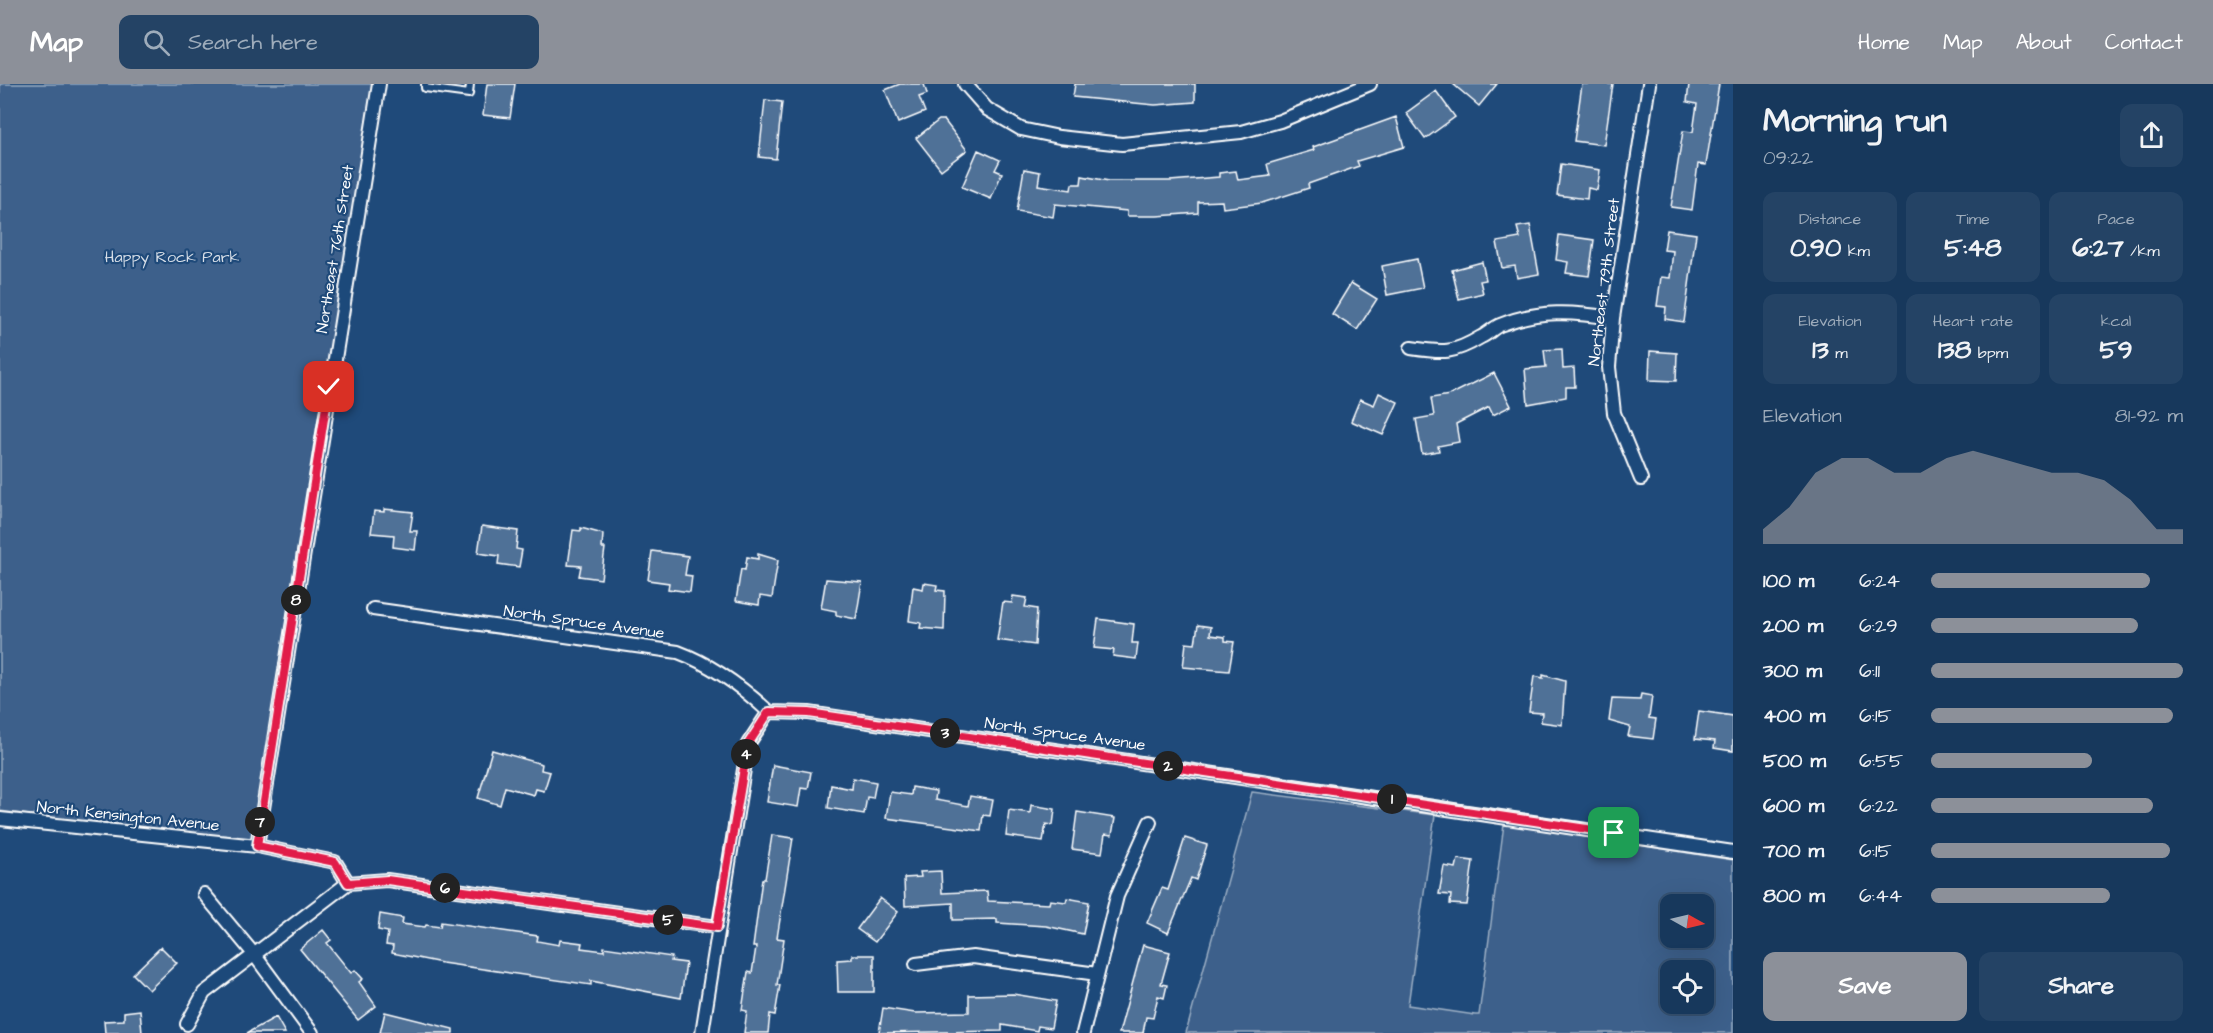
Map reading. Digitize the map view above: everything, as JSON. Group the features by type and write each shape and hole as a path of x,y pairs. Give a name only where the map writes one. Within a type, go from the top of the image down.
{"street":[{"name":"Northeast 76th Street","path":"257,846 379,84"},
{"path":"965,84 987,109 1021,129 1059,137 1122,144 1241,132 1280,121 1343,88 1370,84"},
{"name":"Northeast 79th Street","path":"1641,479 1614,413 1609,367 1613,318 1649,84"},
{"path":"1411,348 1445,353 1481,338 1499,325 1548,312 1574,312 1613,318"},
{"name":"North Spruce Avenue","path":"373,609 678,652 695,658 744,689 769,712 809,713 1733,852"},
{"path":"702,1033 717,927 748,744 769,712"},
{"name":"North Kensington Avenue","path":"0,819 257,846 335,862 348,883"},
{"path":"1083,1033 1116,896 1150,822"},
{"path":"187,1024 204,993 253,953 348,883 387,880 717,927"},
{"path":"204,894 253,953 312,1033"},
{"path":"916,964 973,957 1097,974"}],"lane":[{"path":"425,84 425,88 469,94 470,84"}],"green space":[{"name":"Happy Rock Park","path":"0,84 373,84 257,846 0,811"},
{"path":"1252,792 1435,815 1408,1005 1475,1015 1479,1015 1504,824 1733,860 1733,1033 1186,1033"}],"building":[{"path":"487,84 515,84 510,118 483,115"},
{"path":"900,84 924,84 927,94 919,97 925,112 898,123 885,90"},
{"path":"1075,84 1195,84 1195,102 1155,105 1073,97"},
{"path":"1453,84 1497,84 1479,106"},
{"path":"1582,84 1613,84 1604,145 1574,141"},
{"path":"1689,84 1719,84 1706,165 1698,164 1692,210 1671,207 1683,131 1693,132 1697,104 1687,102"},
{"path":"1436,91 1455,117 1425,139 1406,113"},
{"path":"765,100 782,102 776,159 759,157"},
{"path":"1396,117 1404,147 1357,161 1359,166 1308,184 1309,188 1262,203 1223,208 1222,201 1198,202 1198,213 1157,216 1127,216 1127,211 1055,204 1053,217 1017,211 1024,169 1040,172 1038,185 1071,190 1072,184 1081,184 1082,176 1109,181 1170,181 1219,177 1219,173 1236,171 1238,180 1270,176 1267,164 1314,150 1313,147"},
{"path":"939,120 944,120 967,150 941,170 916,138"},
{"path":"978,150 1000,160 995,170 1002,173 991,199 962,187"},
{"path":"1561,164 1600,170 1597,190 1588,188 1587,199 1557,195"},
{"path":"1530,225 1539,274 1517,278 1515,266 1502,268 1497,242 1520,238 1517,227"},
{"path":"1667,230 1696,234 1684,322 1665,319 1666,307 1657,306 1661,277 1670,278 1673,251 1664,250"},
{"path":"1559,235 1594,240 1589,276 1566,273 1568,262 1556,260"},
{"path":"1417,259 1423,288 1387,295 1382,266"},
{"path":"1482,262 1486,280 1480,281 1483,293 1459,299 1452,270"},
{"path":"1351,283 1377,299 1357,330 1332,314"},
{"path":"1562,349 1563,369 1574,368 1575,387 1566,387 1566,397 1528,404 1525,369 1546,367 1544,350"},
{"path":"1650,351 1677,353 1676,381 1649,380"},
{"path":"1494,373 1511,406 1493,415 1489,407 1456,424 1459,442 1438,446 1439,451 1422,454 1416,419 1434,416 1431,398 1450,395"},
{"path":"1379,393 1398,402 1383,435 1351,421 1360,399 1374,405"},
{"path":"384,509 413,512 410,531 417,531 415,550 393,547 394,535 371,533 374,511 384,512"},
{"path":"482,526 518,531 516,549 522,550 519,567 498,564 499,556 478,553"},
{"path":"581,528 603,534 602,548 605,548 601,579 579,576 581,566 568,565 573,530 581,531"},
{"path":"652,551 688,556 685,575 692,576 690,592 668,589 669,583 648,580"},
{"path":"758,554 778,560 772,598 760,596 759,605 736,601 741,569 745,570 747,557 758,559"},
{"path":"826,579 862,582 856,619 836,615 836,611 821,608"},
{"path":"924,583 937,585 936,590 945,591 944,630 920,628 921,623 909,621 913,587 923,589"},
{"path":"1013,596 1027,598 1025,607 1037,609 1035,645 997,640 1003,602 1012,603"},
{"path":"1098,619 1134,624 1132,643 1138,643 1136,659 1113,656 1114,650 1094,648"},
{"path":"1198,625 1211,627 1210,635 1225,637 1225,641 1234,642 1229,671 1183,667 1186,643 1195,644"},
{"path":"1543,675 1565,681 1562,725 1541,722 1542,713 1529,712 1534,676 1543,678"},
{"path":"1641,694 1652,696 1649,718 1656,719 1653,739 1628,736 1630,727 1609,721 1612,699 1640,700"},
{"path":"1699,711 1733,716 1733,751 1714,748 1715,741 1695,739"},
{"path":"492,750 542,764 541,770 550,772 544,791 536,789 534,795 505,787 500,805 478,798"},
{"path":"773,765 811,772 808,789 801,788 798,807 767,802"},
{"path":"853,778 876,782 873,798 867,797 864,814 828,808 831,785 852,789"},
{"path":"912,787 936,791 935,800 968,806 970,796 993,800 990,816 983,815 981,831 886,818 890,792 911,795"},
{"path":"1031,805 1055,809 1053,825 1046,824 1043,841 1006,836 1009,810 1030,813"},
{"path":"1077,812 1115,818 1112,835 1105,834 1102,853 1072,849"},
{"path":"772,835 793,838 777,938 784,939 777,985 780,985 775,1015 770,1014 768,1033 744,1033 747,1011 742,1010 748,972 752,973 762,879 765,879"},
{"path":"1185,838 1207,845 1196,880 1191,878 1168,933 1147,923 1162,888 1168,890"},
{"path":"1458,859 1473,861 1467,905 1450,904 1451,895 1439,894 1444,866 1456,868"},
{"path":"941,871 942,893 987,891 988,901 1049,904 1050,900 1066,902 1067,898 1089,902 1083,934 1046,926 997,923 997,919 953,920 953,903 905,906 904,878 921,877 920,872"},
{"path":"880,898 898,912 875,942 857,929"},
{"path":"380,914 403,918 402,924 440,927 441,922 538,936 537,941 559,945 560,940 582,943 581,948 604,951 604,947 672,957 671,961 686,963 681,998 591,981 591,985 442,963 392,953 393,946 386,945 388,932 378,930"},
{"path":"323,930 331,940 327,943 351,973 355,970 363,979 359,982 376,1006 358,1020 300,949"},
{"path":"1143,945 1170,952 1161,984 1167,985 1164,998 1158,996 1153,1018 1146,1017 1143,1033 1119,1033"},
{"path":"161,947 177,963 149,990 133,974"},
{"path":"852,955 874,955 874,992 838,992 837,960 852,959"},
{"path":"1013,994 1056,1001 1051,1028 1038,1026 1037,1031 1002,1025 1002,1031 879,1033 883,1008 915,1013 969,1012 969,995"},
{"path":"140,1010 142,1033 105,1033 104,1021 124,1020 124,1012"},
{"path":"385,1012 453,1029 453,1033 380,1033"},
{"path":"276,1017 285,1033 247,1033"}],"route":[{"path":"329,387 257,846 335,862 348,883 387,880 717,927 748,744 769,712 809,713 1614,833"}]}
